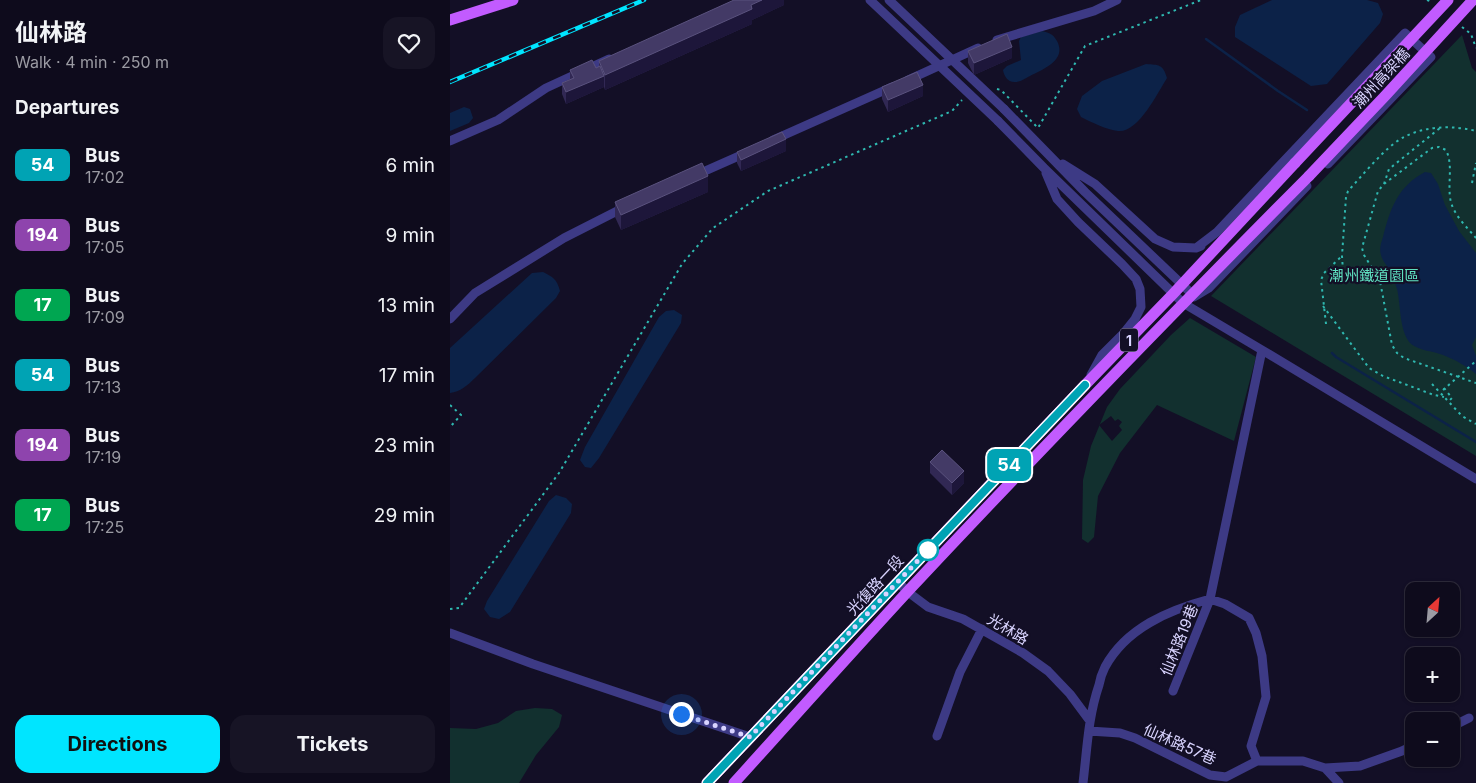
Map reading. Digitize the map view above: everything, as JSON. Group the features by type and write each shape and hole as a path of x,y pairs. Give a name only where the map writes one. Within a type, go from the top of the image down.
{"main road":[{"path":"450,20 514,0"},
{"name":"潮州高架橋","path":"1182,285 1448,0"},
{"name":"潮州高架橋","path":"1192,294 1385,96 1473,0"},
{"name":"1","path":"1085,385 1182,285"},
{"name":"光復路一段","path":"734,783 908,592 1192,294"},
{"name":"光復路一段","path":"707,783 1085,385"}],"street":[{"path":"870,0 998,121 1183,303 1476,479"},
{"path":"889,0 1004,109 1085,192 1192,294"},
{"path":"692,177 1003,37 1094,11 1118,0"},
{"path":"1183,303 1209,288 1431,57 1405,33 1217,232 1196,248"},
{"path":"450,141 498,120 546,88 618,56"},
{"path":"1050,157 1095,184 1155,239 1173,247 1196,248 1206,243 1223,241"},
{"path":"1044,168 1057,199 1136,279 1140,290 1141,307 1135,319 1102,355 1085,385"},
{"path":"450,319 475,293 564,238 604,216 630,205"},
{"name":"仙林路19巷","path":"1173,691 1210,599 1262,350"},
{"name":"光林路","path":"898,582 928,607 963,619 1022,653 1048,671 1070,694 1090,721"},
{"path":"1084,783 1090,721 1094,701 1104,669 1116,649 1138,629 1186,606 1210,599 1225,604 1249,618 1256,632 1262,656 1266,697 1251,746 1257,761 1303,762 1325,768 1360,766 1405,750"},
{"path":"937,736 960,672 982,630"},
{"path":"450,633 533,664 750,737"},
{"path":"1460,722 1469,718"},
{"name":"仙林路57巷","path":"1089,731 1120,734 1135,738 1210,775 1226,777 1257,761"},
{"path":"1325,768 1339,783"}],"path":[{"path":"994,88 1001,90 1038,128 1085,46 1201,0"},
{"path":"450,609 459,608 559,473 682,264 713,228 768,192 952,111 964,98"},
{"path":"1384,184 1389,169 1441,127"},
{"path":"1343,271 1342,256 1348,191 1391,146 1404,137 1441,127 1466,128 1476,131"},
{"path":"1476,238 1455,213 1450,199 1450,157 1446,150 1439,147 1432,148 1384,184 1378,191 1362,248 1364,255 1380,280 1392,345 1396,354 1476,383"},
{"path":"1472,183 1476,163"},
{"path":"1474,172 1476,180"},
{"path":"1326,324 1321,280 1324,273 1342,256"},
{"path":"1323,306 1369,368 1383,376 1444,397"},
{"path":"1440,392 1476,361"},
{"path":"1432,384 1462,416 1476,424"},
{"path":"1444,389 1452,398 1448,402"},
{"path":"450,405 461,415 450,426"}],"green space":[{"name":"潮州鐵道園區","path":"1462,35 1472,68 1476,72 1476,456 1211,296"},
{"path":"1190,318 1256,357 1234,441 1157,405 1120,453 1098,496 1094,537 1088,543 1082,539 1083,480 1091,446 1099,426 1112,441 1122,430 1119,426 1122,422 1118,419 1115,421 1111,416 1100,424 1107,407 1120,389 1171,335"},
{"path":"535,708 552,709 562,715 559,727 536,755 519,783 450,783 450,728 476,729 498,723 516,711"}],"water":[{"path":"1272,0 1367,0 1378,3 1383,14 1380,23 1327,84 1311,86 1235,37 1235,27 1240,15"},
{"path":"1042,31 1051,34 1057,41 1059,54 1057,59 1047,67 1021,81 1013,82 1009,80 1005,77 1003,70 1007,66 1021,60 1019,41 1021,37"},
{"path":"1146,64 1160,66 1167,78 1146,111 1133,126 1118,131 1081,117 1077,109 1082,96 1102,81"},
{"path":"464,107 470,109 473,118 469,123 450,131 450,113"},
{"path":"1425,172 1431,173 1438,184 1445,205 1459,231 1476,253 1476,337 1472,345 1476,356 1476,374 1452,359 1418,348 1407,339 1402,326 1396,287 1380,253 1380,246 1396,199 1408,184"},
{"path":"543,272 556,281 560,291 556,298 470,383 460,390 450,393 450,348 532,273"},
{"path":"674,310 682,315 681,323 599,458 591,468 585,467 580,460 585,447 659,317 666,311"},
{"path":"556,495 566,498 572,504 571,513 510,612 499,619 490,617 484,609 487,601 549,501"}],"building":[{"path":"734,0 762,0 751,5 752,9 605,75 599,61"},
{"path":"1007,34 1012,47 974,63 968,51"},
{"path":"592,60 596,68 600,66 604,76 566,92 562,83 574,78 570,70"},
{"path":"917,72 923,85 888,100 882,87"},
{"path":"782,132 786,139 741,160 737,152"},
{"path":"702,163 708,176 621,215 615,202"},
{"path":"942,450 964,471 952,483 930,462"}],"waterway":[{"path":"1206,39 1307,110"},
{"path":"1332,353 1476,442"}],"railway":[{"path":"450,82 644,0"}],"bus line":[{"name":"54","path":"707,783 1085,385"}],"route":[{"path":"681,714 750,737 928,550"}]}
